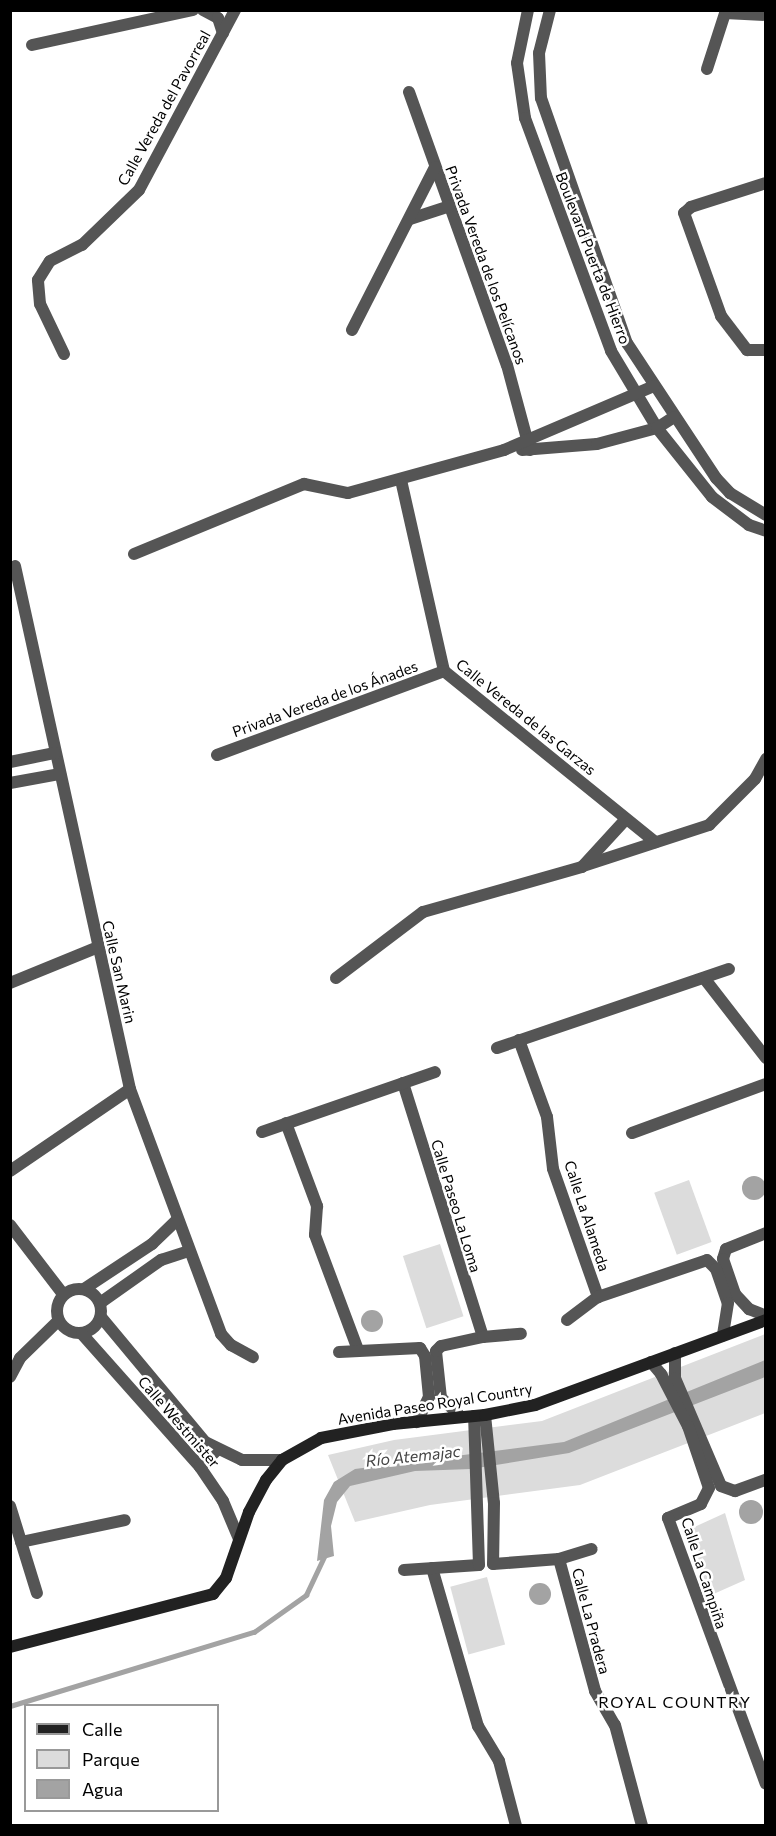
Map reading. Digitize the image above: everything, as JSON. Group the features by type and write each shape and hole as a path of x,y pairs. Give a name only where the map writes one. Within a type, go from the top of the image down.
{"street":[{"path":"32,45 193,10"},
{"path":"203,10 218,18 223,33"},
{"name":"Calle Vereda del Pavorreal","path":"64,354 40,304 38,280 50,261 82,245 139,190 234,10"},
{"name":"Boulevard Puerta de Hierro","path":"528,10 517,63 525,118 611,351 657,428 712,497 749,525 765,531"},
{"name":"Boulevard Puerta de Hierro","path":"550,10 539,52 541,98 627,343 674,417 730,493 765,515"},
{"path":"707,69 725,12 765,15"},
{"name":"Privada Vereda de los Pelícanos","path":"409,92 507,365 528,445"},
{"path":"352,330 435,167"},
{"path":"765,183 692,207 684,213 721,316 747,350 765,350"},
{"path":"410,219 450,206"},
{"path":"528,445 637,396 654,386"},
{"path":"134,554 304,484 348,493 528,445 597,444 657,428 674,417"},
{"name":"Calle Vereda de las Garzas","path":"401,480 444,671 655,842"},
{"name":"Calle San Marin","path":"15,566 23,612 130,1089 176,1221 221,1334 240,1352 253,1357"},
{"path":"10,614 23,612"},
{"name":"Privada Vereda de los Ánades","path":"217,755 444,671"},
{"path":"10,762 55,753"},
{"path":"336,978 423,912 582,867 709,825 755,778 765,759"},
{"path":"10,783 60,774"},
{"path":"582,867 626,819"},
{"path":"10,983 98,947"},
{"path":"497,1048 729,969"},
{"path":"704,978 765,1058"},
{"name":"Calle La Alameda","path":"519,1040 548,1117 553,1169 598,1297"},
{"path":"262,1132 435,1072"},
{"name":"Calle Paseo La Loma","path":"404,1083 483,1337"},
{"path":"632,1133 765,1084"},
{"path":"10,1171 130,1089"},
{"path":"286,1123 317,1206 315,1235 358,1350"},
{"path":"84,1289 100,1303 101,1317 94,1328 82,1334 68,1331 58,1321 56,1306 63,1294 84,1289 152,1244 176,1221"},
{"path":"10,1225 63,1294"},
{"path":"765,1233 726,1249 723,1259 735,1294 749,1309 765,1318"},
{"path":"152,1244 161,1260"},
{"path":"100,1303 161,1260 188,1251"},
{"name":"Calle La Alameda","path":"567,1320 598,1297 707,1260 716,1269 728,1304 723,1336"},
{"name":"Calle Westmister","path":"101,1317 205,1442 217,1450 255,1462 282,1460"},
{"name":"Avenida Paseo Royal Country","path":"10,1647 205,1599 223,1584 257,1493 282,1460 331,1436 417,1422 474,1416 549,1401 765,1318"},
{"path":"10,1377 20,1358 58,1321"},
{"name":"Calle Westmister","path":"82,1334 200,1467 223,1501 239,1539"},
{"path":"474,1416 441,1398 436,1351 441,1346 483,1337 521,1334"},
{"path":"339,1352 423,1351 429,1396 417,1422"},
{"name":"Calle La Campiña","path":"670,1380 675,1353"},
{"name":"Calle La Campiña","path":"651,1362 670,1380 721,1486 735,1491 765,1480"},
{"name":"Calle La Pradera","path":"474,1416 481,1433 494,1503 493,1564 559,1559 592,1549"},
{"name":"Calle La Campiña","path":"692,1424 710,1488 701,1504 668,1518 765,1784"},
{"name":"Calle La Pradera","path":"404,1570 479,1564 477,1479 481,1433"},
{"path":"200,1467 217,1450"},
{"path":"10,1506 37,1593"},
{"path":"21,1542 125,1520"},
{"name":"Calle La Pradera","path":"559,1559 595,1690 615,1725 642,1826"},
{"path":"432,1568 478,1726 499,1761 516,1826"}],"green space":[{"path":"689,1180 712,1242 677,1255 654,1193"},
{"path":"440,1244 463,1316 426,1328 403,1256"},
{"path":"765,1334 765,1413 580,1485 430,1505 355,1522 328,1455 394,1440 542,1421"},
{"path":"725,1513 745,1580 709,1596 690,1529"},
{"path":"487,1577 505,1645 468,1654 450,1587"}],"water":[{"path":"749,1176 759,1176 766,1183 766,1193 759,1200 749,1200 742,1193 742,1183"},
{"path":"372,1310 380,1313 383,1321 380,1329 372,1332 364,1329 361,1321 364,1313"},
{"path":"765,1360 765,1377 569,1453 471,1469 415,1471 350,1486 337,1502 331,1526 334,1556 317,1561 324,1500 334,1482 355,1469 564,1442"},
{"path":"751,1500 759,1504 763,1512 759,1520 751,1524 743,1520 739,1512 743,1504"},
{"path":"540,1583 548,1586 551,1594 548,1602 540,1605 532,1602 529,1594 532,1586"}],"waterway":[{"name":"Río Atemajac","path":"10,1706 254,1632 306,1595 324,1557"}],"district":[{"name":"ROYAL COUNTRY","path":"675,1702"}]}
